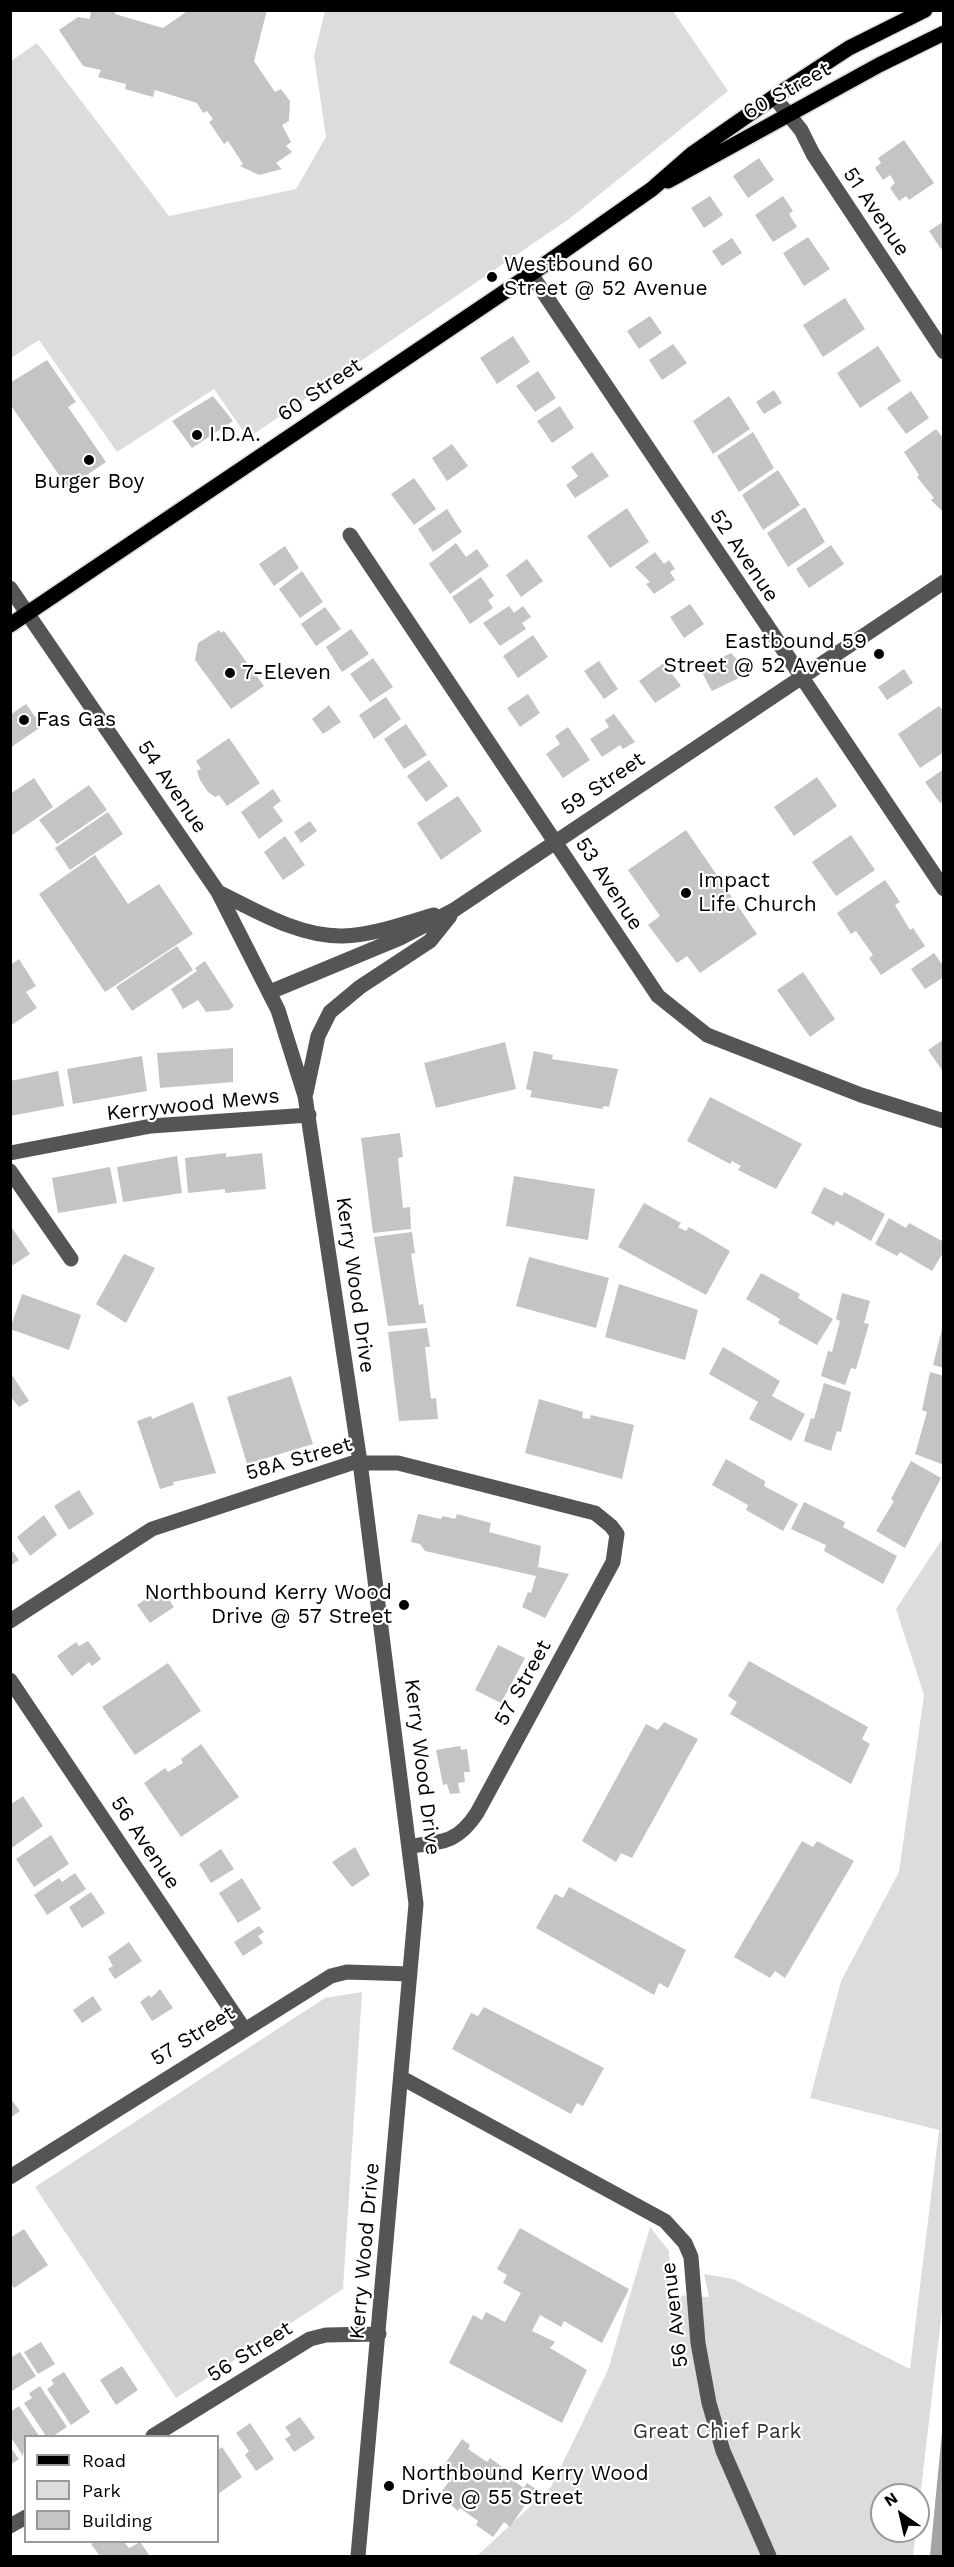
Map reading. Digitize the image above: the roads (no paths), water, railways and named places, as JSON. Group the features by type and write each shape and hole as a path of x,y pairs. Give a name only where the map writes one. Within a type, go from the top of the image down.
{"main road":[{"name":"60 Street","path":"10,625 531,274 652,189 692,154 774,97 849,48 925,10"},
{"name":"60 Street","path":"652,189 696,168 788,114 944,33"}],"street":[{"name":"51 Avenue","path":"774,97 788,114 944,352"},
{"name":"52 Avenue","path":"531,274 944,890"},
{"name":"53 Avenue","path":"350,535 658,996 707,1035 861,1095 944,1121"},
{"name":"59 Street","path":"270,992 400,938 454,910 944,582"},
{"name":"54 Avenue","path":"10,588 218,892 270,992"},
{"path":"218,892 302,930 318,934 360,934 454,910"},
{"path":"305,1096 318,1036 330,1012 360,987 430,941 454,910"},
{"name":"Kerry Wood Drive","path":"270,992 305,1096 309,1115 360,1462 411,1846 416,1904 358,2556"},
{"name":"Kerrywood Mews","path":"10,1153 151,1126 309,1115"},
{"path":"10,1171 71,1259"},
{"name":"58A Street","path":"10,1621 135,1539 163,1524 337,1467 360,1462 398,1462 584,1510 603,1518 617,1534"},
{"name":"57 Street","path":"411,1846 449,1840 463,1832 474,1818 607,1575 616,1551 617,1534"},
{"name":"56 Avenue","path":"10,1680 244,2029"},
{"name":"57 Street","path":"10,2177 322,1980 340,1973 410,1974"},
{"name":"56 Avenue","path":"402,2078 665,2221 686,2243 692,2257 698,2343 709,2403 723,2451 769,2556"},
{"name":"56 Street","path":"155,2435 310,2339 326,2335 379,2334"},
{"path":"10,2526 24,2518"}],"place":[{"name":"Westbound 60 Street @ 52 Avenue","path":"492,277"},
{"name":"I.D.A.","path":"197,435"},
{"name":"Burger Boy","path":"89,460"},
{"name":"Eastbound 59 Street @ 52 Avenue","path":"879,654"},
{"name":"7-Eleven","path":"230,673"},
{"name":"Fas Gas","path":"24,720"},
{"name":"Impact Life Church","path":"686,893"},
{"name":"Northbound Kerry Wood Drive @ 57 Street","path":"404,1605"},
{"name":"Northbound Kerry Wood Drive @ 55 Street","path":"389,2486"}],"park label":[{"name":"Great Chief Park","path":"717,2432"}]}
